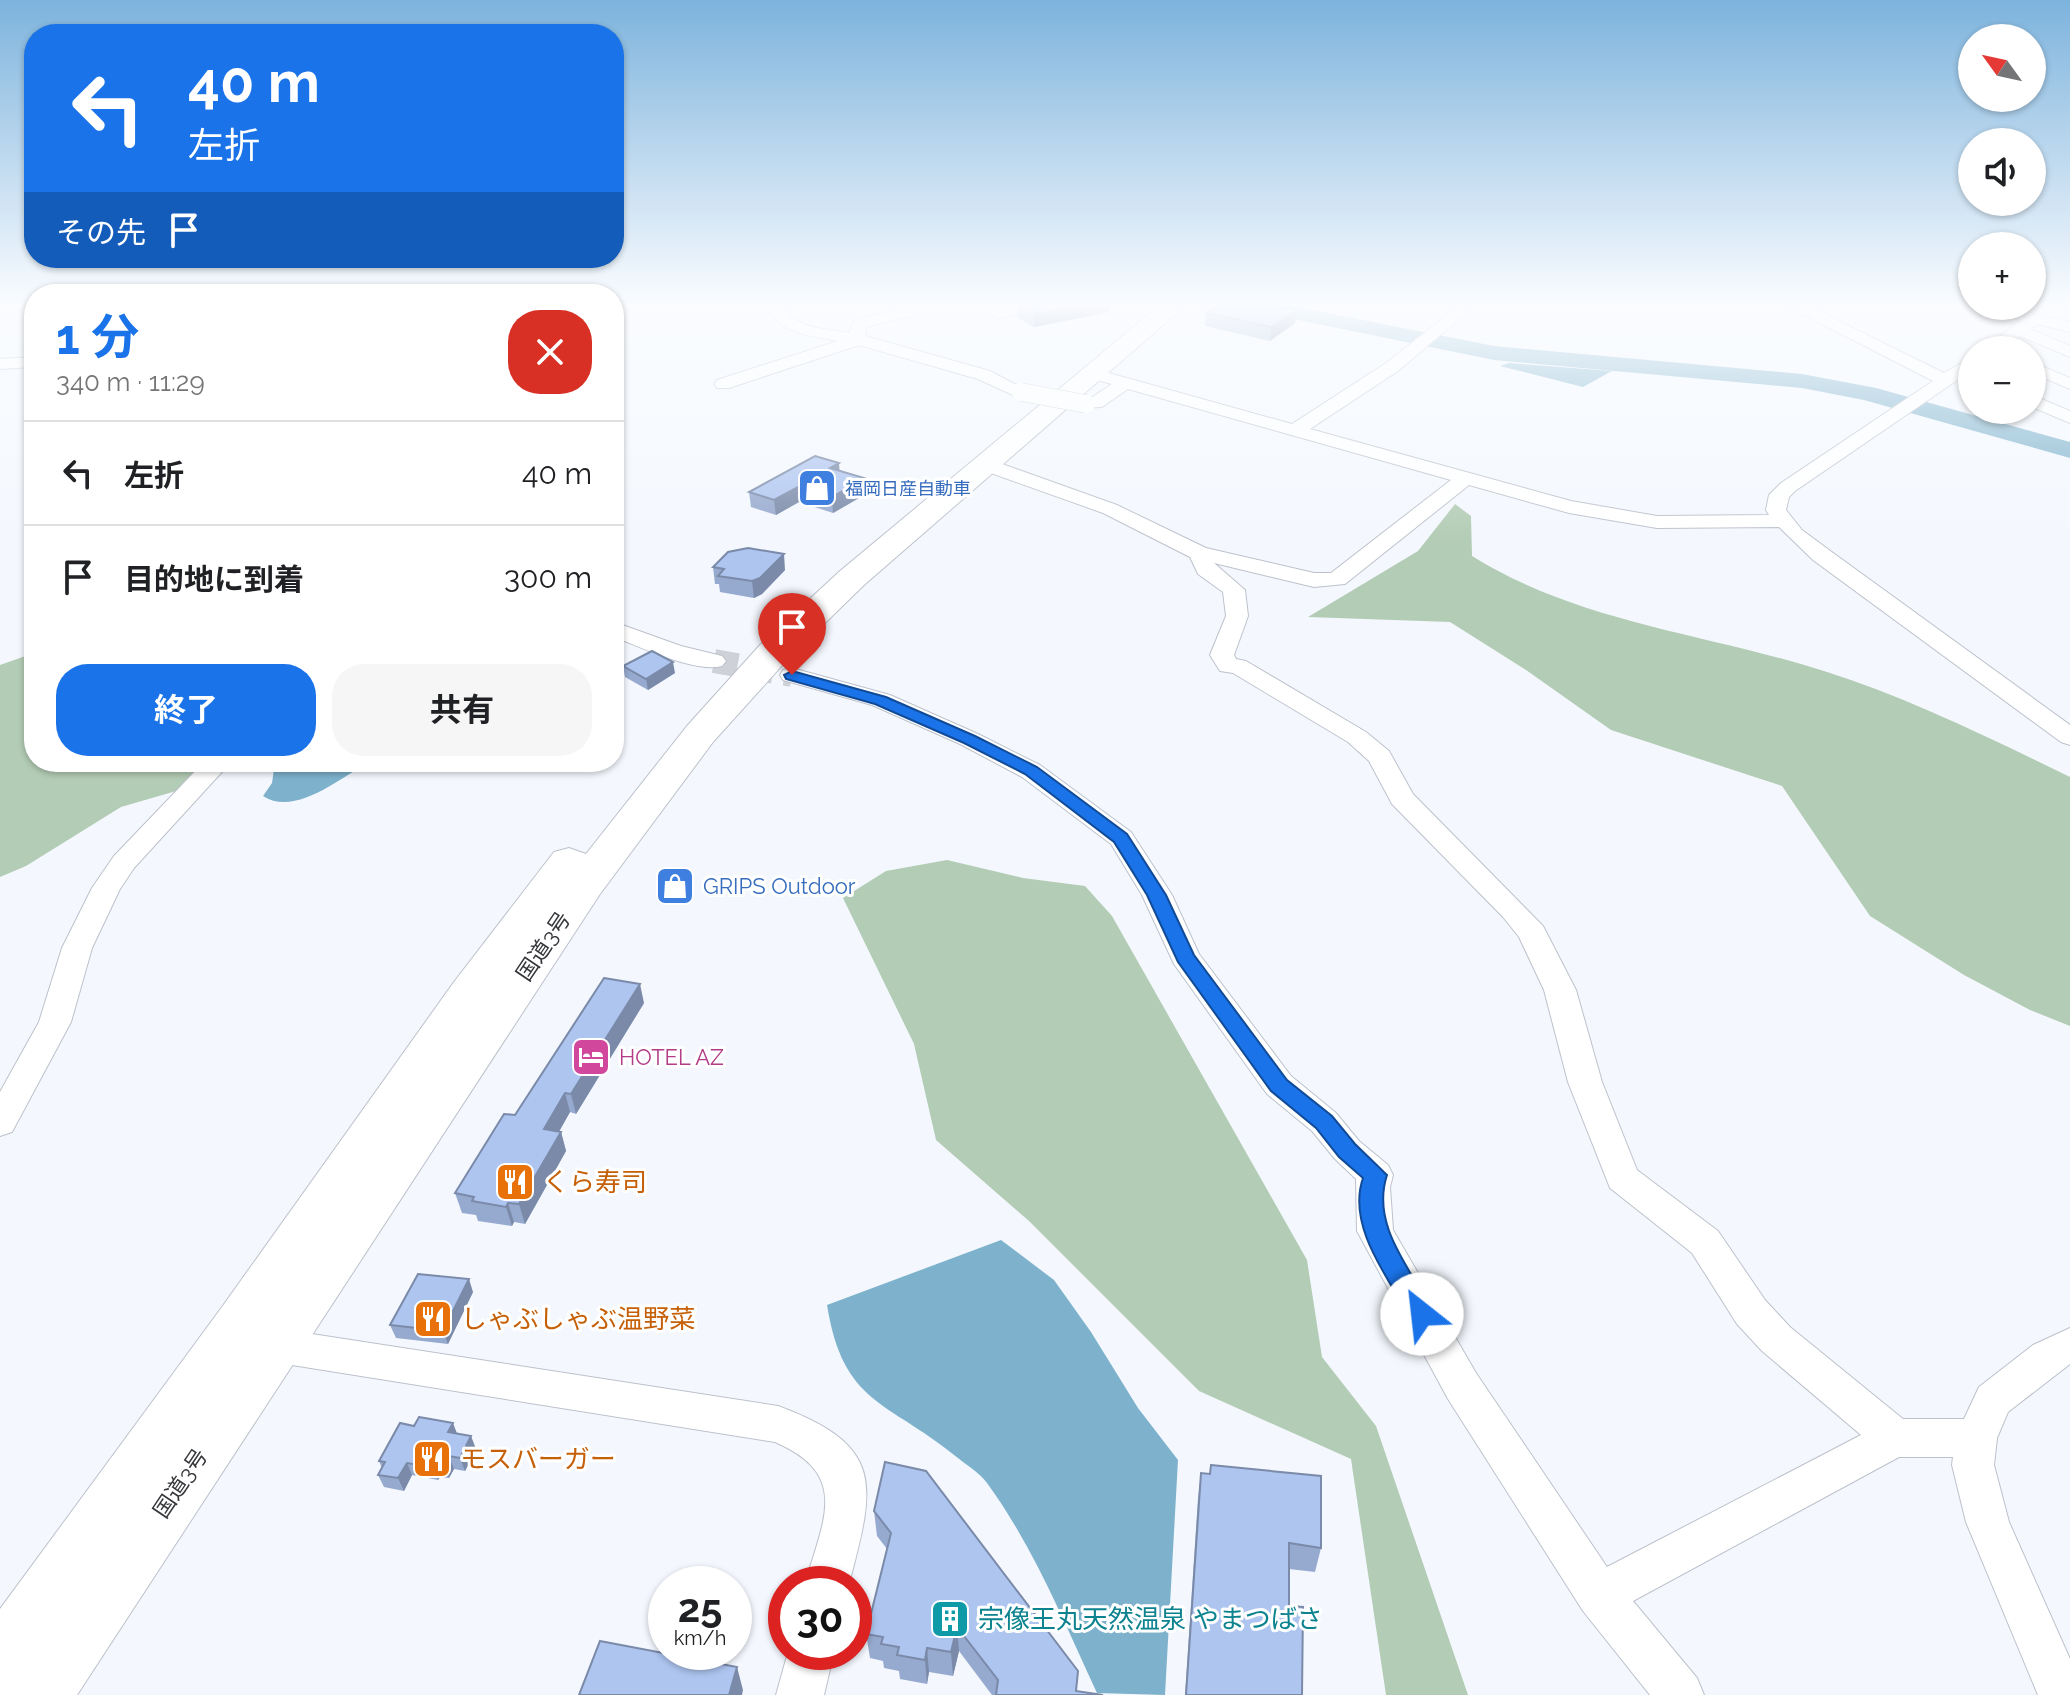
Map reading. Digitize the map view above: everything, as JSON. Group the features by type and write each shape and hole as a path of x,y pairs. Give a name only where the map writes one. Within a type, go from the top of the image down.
{"highway":[{"name":"国道3号","path":"0,1667 243,1325 471,993 625,785 716,670 1058,384"},
{"name":"国道3号","path":"36,1695 585,884 700,734 782,664 893,541 984,464 1104,384"}],"street":[{"path":"1004,384 1021,392 1101,387 1295,430 1569,507 1631,518 1706,523 1782,521"},
{"path":"1295,430 1366,384"},
{"path":"1942,384 1788,487 1776,503 1776,510 1782,521 1821,555 2070,737"},
{"path":"2046,403 2070,402"},
{"path":"2046,407 2070,418"},
{"path":"984,464 1110,509 1199,553 1314,580 1337,579 1465,479"},
{"path":"1199,553 1206,569 1229,583 1234,590 1237,616 1222,655 1228,666 1238,666 1250,672 1357,737 1380,757 1402,798 1532,933 1560,990 1585,1082 1623,1178 1705,1242 1751,1312 1776,1339 1895,1438"},
{"path":"624,634 643,649 667,660 716,670"},
{"path":"782,664 881,700 1031,771 1121,838 1157,895 1185,957 1279,1085 1324,1122 1347,1150 1375,1175 1372,1187 1375,1231 1499,1447 1599,1595 1680,1695"},
{"path":"0,1123 55,1022 77,948 106,888 124,862 209,772"},
{"path":"273,1345 778,1424 810,1435 831,1452 844,1475 847,1498 831,1566"},
{"path":"2062,1695 1988,1522 1973,1465 1976,1438 1993,1400 2047,1357 2070,1345"},
{"path":"1599,1595 1895,1438 1976,1438"},
{"path":"800,1695 806,1670"}],"green space":[{"path":"1455,504 1471,516 1472,556 1513,579 1599,612 1779,658 1887,693 2070,777 2070,1026 2030,1010 1964,975 1870,916 1782,786 1611,730 1526,670 1450,622 1308,617 1418,551"},
{"path":"24,657 24,772 200,772 190,787 121,807 26,866 0,877 0,665"},
{"path":"947,860 1023,878 1085,886 1112,916 1307,1260 1322,1357 1376,1426 1468,1695 1386,1695 1351,1459 1199,1391 1029,1221 936,1140 914,1044 843,898 886,871"}],"water":[{"path":"274,772 352,772 317,793 289,802 263,796 272,783"},
{"path":"1001,1240 1054,1280 1091,1332 1138,1408 1178,1460 1165,1695 1097,1693 1033,1558 987,1483 930,1437 872,1397 844,1363 834,1338 827,1305"}],"building":[{"path":"815,456 839,463 830,468 864,478 832,497 798,487 774,500 749,492"},
{"path":"748,548 784,554 760,578 752,581 718,576 724,569 713,567 728,552"},
{"path":"652,651 673,662 646,679 624,665"},
{"path":"604,978 640,984 571,1094 565,1093 544,1129 561,1132 519,1204 508,1203 506,1207 472,1201 474,1197 455,1193 504,1114 515,1115"},
{"name":"しゃぶしゃぶ温野菜","path":"418,1274 469,1279 443,1331 390,1325"},
{"path":"419,1417 453,1423 448,1432 471,1436 460,1458 449,1456 444,1465 435,1464 433,1467 407,1463 398,1478 378,1475 385,1462 379,1461 400,1423 414,1426"},
{"name":"宗像王丸天然温泉 やまつばさ","path":"885,1462 926,1471 1078,1671 1076,1691 1103,1695 996,1695 998,1680 957,1627 951,1652 927,1648 925,1660 897,1655 899,1647 881,1644 883,1637 872,1635 872,1610 891,1533 874,1511"},
{"name":"宗像王丸天然温泉 やまつばさ","path":"1211,1465 1321,1476 1321,1548 1289,1543 1289,1606 1303,1607 1302,1695 1186,1695 1201,1473 1210,1474"},
{"path":"600,1641 648,1650 648,1670 736,1670 729,1695 579,1695"}],"waterway":[{"path":"1819,384 1867,393 2070,450"}],"tunnel":[{"path":"714,661 792,675"}],"place":[{"name":"福岡日産自動車","path":"817,488"},
{"name":"GRIPS Outdoor","path":"675,886"},
{"name":"HOTEL AZ","path":"591,1057"},
{"name":"くら寿司","path":"515,1182"},
{"name":"しゃぶしゃぶ温野菜","path":"433,1319"},
{"name":"モスバーガー","path":"432,1459"},
{"name":"宗像王丸天然温泉 やまつばさ","path":"950,1619"}],"route":[{"path":"792,675 881,700 969,739 1031,771 1121,838 1157,895 1185,957 1279,1085 1324,1122 1347,1150 1375,1175 1372,1187 1375,1231 1422,1314"}]}
